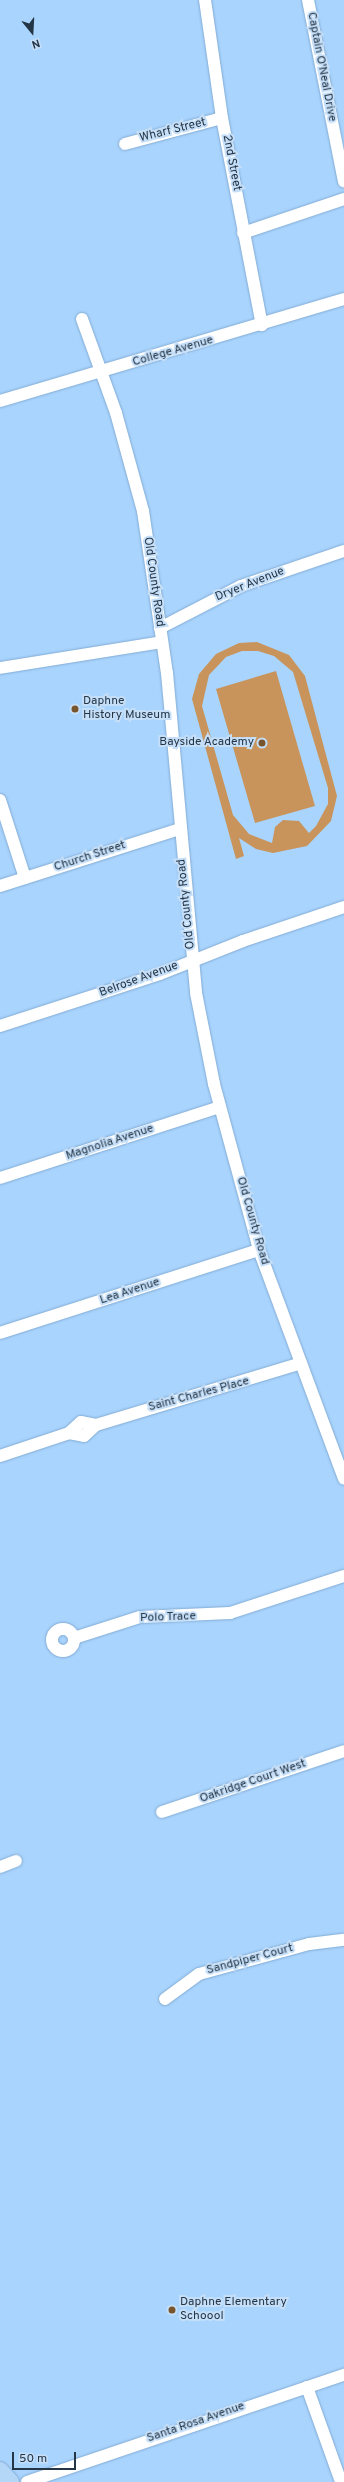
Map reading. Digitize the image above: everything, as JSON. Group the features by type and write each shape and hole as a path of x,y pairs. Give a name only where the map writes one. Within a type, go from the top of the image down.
{"main road":[{"path":"0,2470 11,2482"}],"street":[{"name":"2nd Street","path":"205,0 222,118 243,234 262,325"},
{"name":"Captain O'Neal Drive","path":"308,0 344,182"},
{"name":"Wharf Street","path":"125,144 222,118"},
{"path":"243,234 344,199"},
{"name":"College Avenue","path":"0,401 262,325 344,299"},
{"name":"Old County Road","path":"82,319 102,372 142,506 162,642 193,960 220,1107 259,1250 344,1479"},
{"name":"Dryer Avenue","path":"160,628 241,586 344,551"},
{"path":"0,668 162,642"},
{"path":"0,800 25,878"},
{"name":"Church Street","path":"0,886 180,829"},
{"name":"Belrose Avenue","path":"0,1026 160,974 193,960 344,907"},
{"name":"Magnolia Avenue","path":"0,1178 220,1107"},
{"name":"Lea Avenue","path":"0,1333 259,1250"},
{"name":"Saint Charles Place","path":"0,1456 69,1432 81,1422 96,1425 301,1364"},
{"name":"Polo Trace","path":"74,1638 140,1617 208,1617 263,1603 344,1576"},
{"name":"Oakridge Court West","path":"162,1812 344,1751"},
{"path":"0,1867 16,1861"},
{"name":"Sandpiper Court","path":"165,1999 199,1974 309,1944 344,1940"},
{"name":"Santa Rosa Avenue","path":"27,2482 344,2375"},
{"path":"307,2387 342,2482"}],"shaded area":[{"path":"257,642 289,655 305,676 337,796 331,821 307,846 273,853 256,849 239,838 244,856 236,859 192,699 199,674 216,654 239,643","holes":["242,651 258,651 274,656 293,672 328,788 328,804 316,826 309,833 299,821 283,820 275,827 272,843 249,834 233,815 202,706 209,675 226,657"]},
{"path":"276,671 315,806 255,823 216,689"}],"place":[{"name":"Daphne History Museum","path":"75,709"},
{"name":"Bayside Academy","path":"262,743"},
{"name":"Daphne Elementary Schoool","path":"172,2310"}]}
